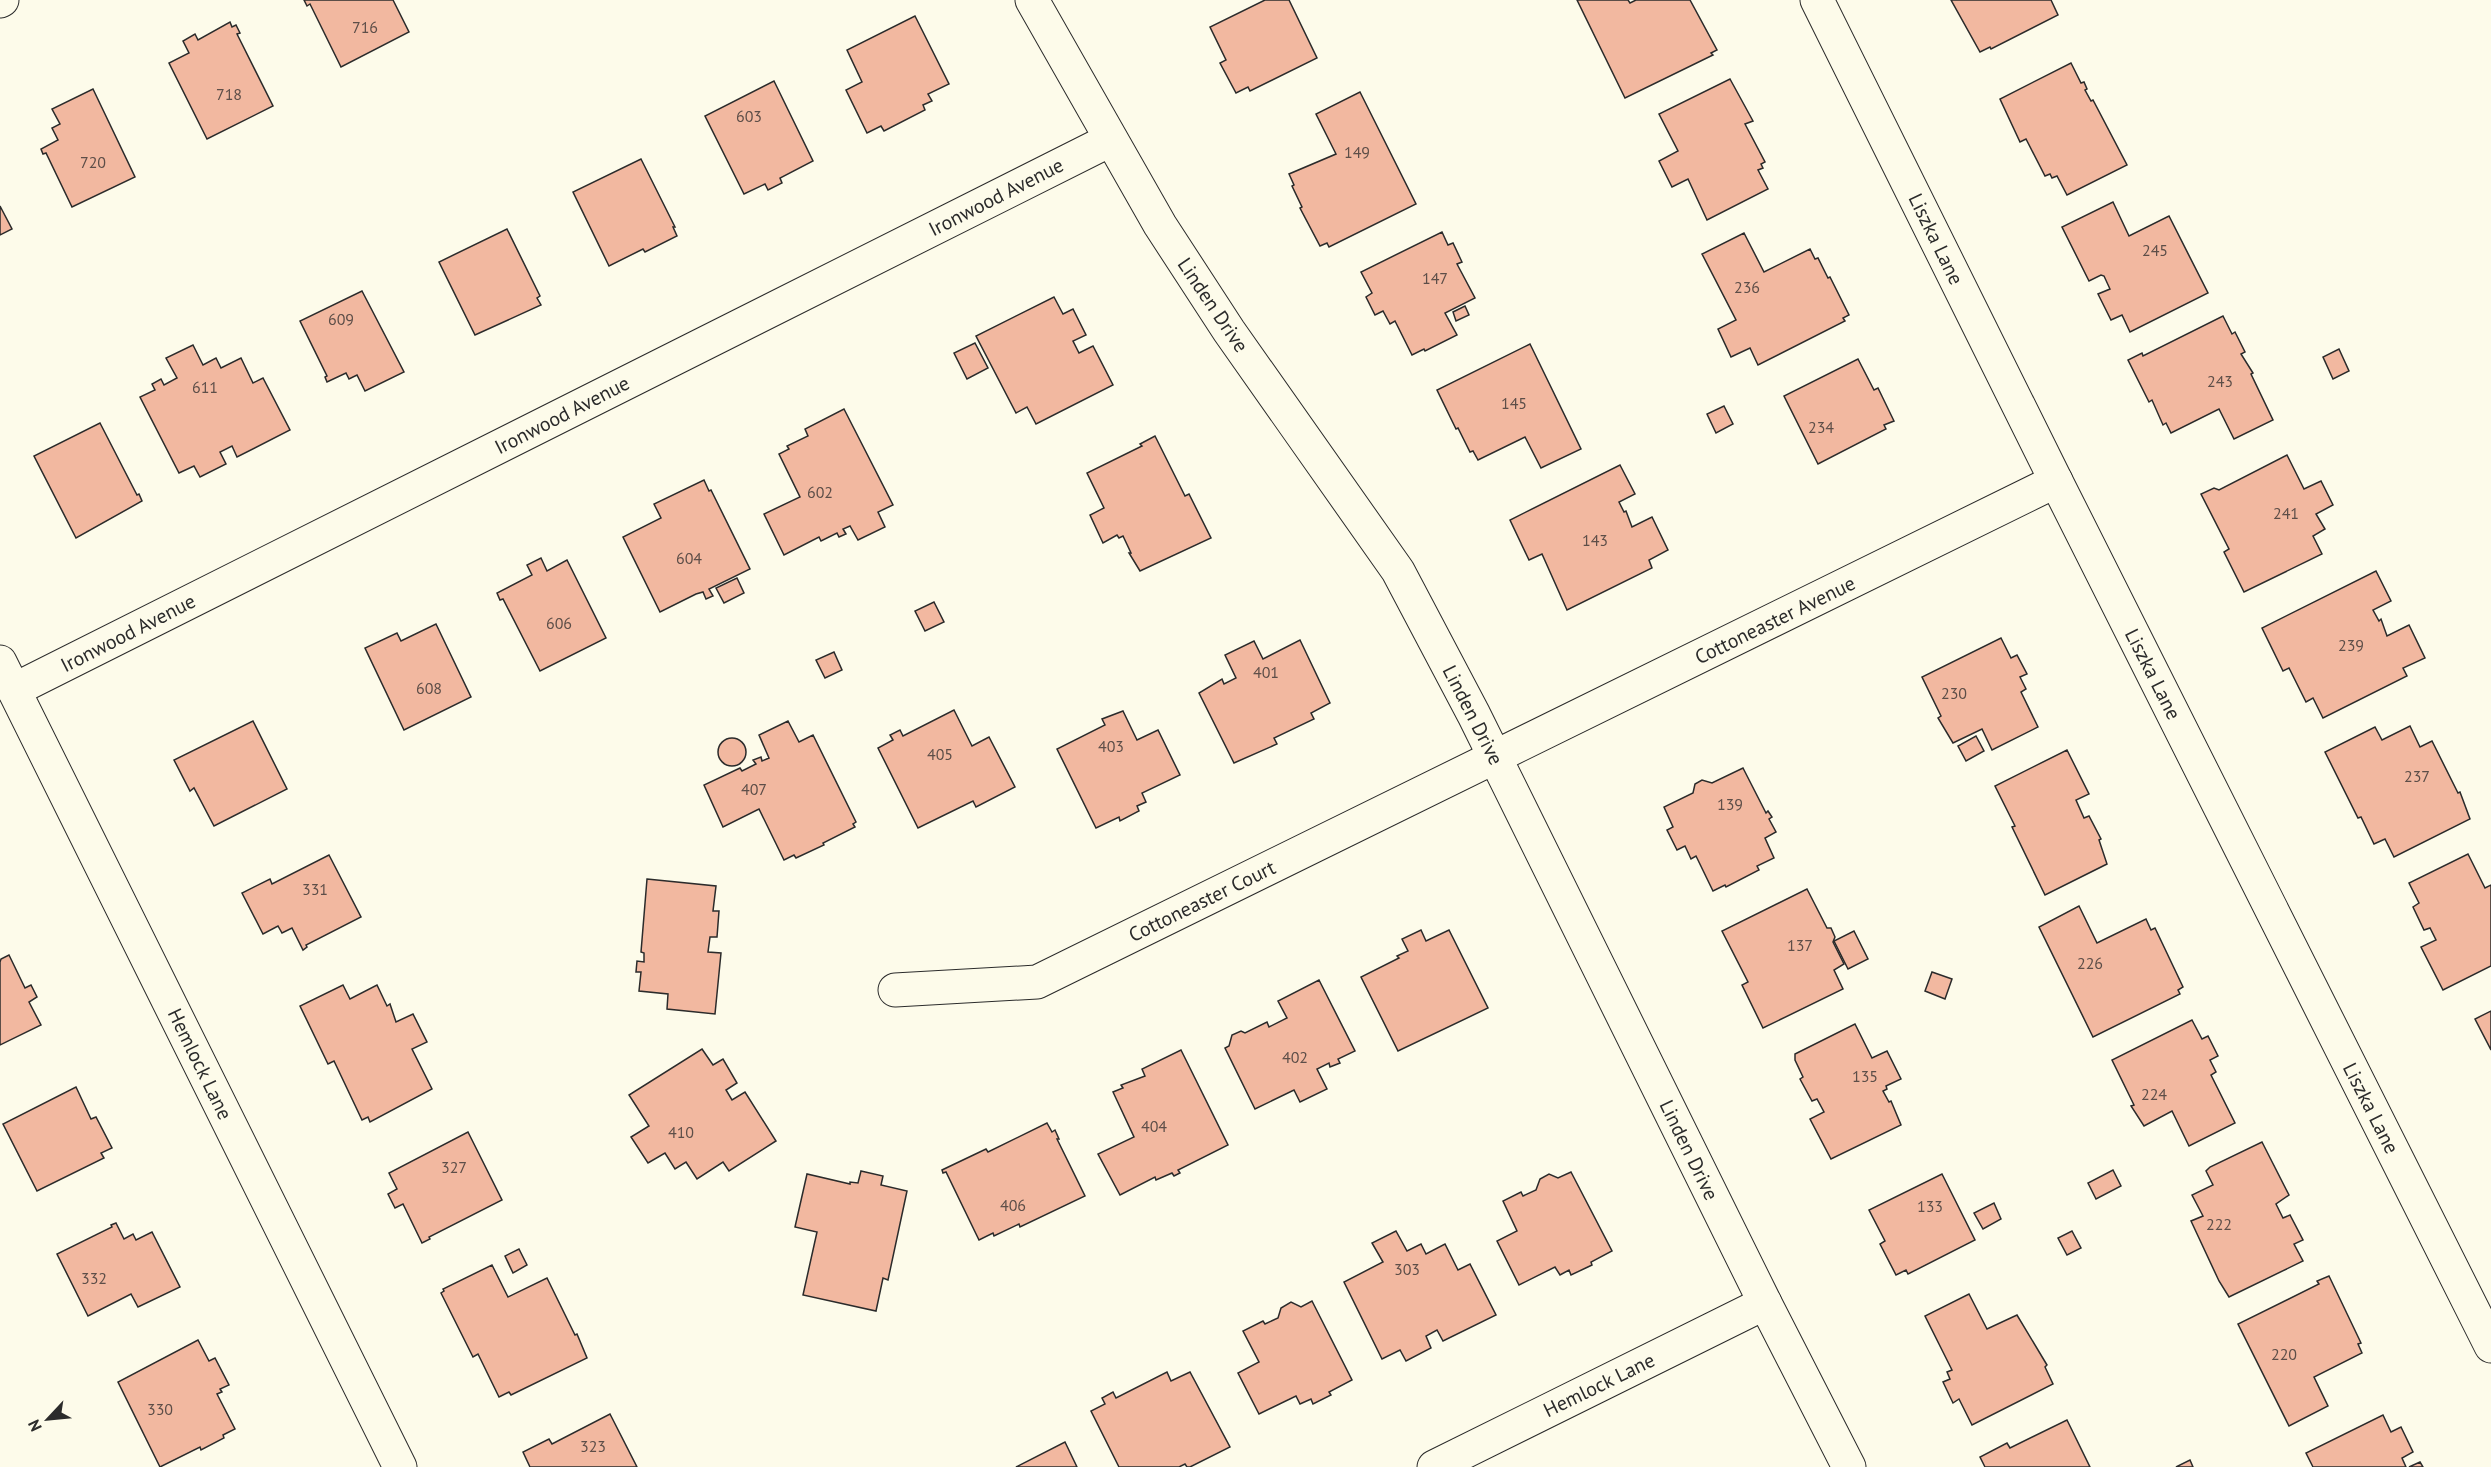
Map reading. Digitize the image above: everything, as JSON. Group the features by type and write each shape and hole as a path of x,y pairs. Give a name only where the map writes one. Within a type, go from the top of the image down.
{"street":[{"name":"Linden Drive","path":"1032,0 1154,216 1229,331 1398,571 1495,758 1765,1303 1849,1467"},
{"name":"Liszka Lane","path":"1817,0 2491,1346"},
{"name":"Ironwood Avenue","path":"7,676 1110,140"},
{"name":"Cottoneaster Avenue","path":"1495,758 2056,481"},
{"name":"Hemlock Lane","path":"7,676 400,1467"},
{"name":"Cottoneaster Court","path":"895,990 1037,982 1495,758"},
{"name":"Hemlock Lane","path":"1434,1467 1765,1303"}],"building":[{"path":"304,0 393,0 409,32 341,67 310,4 307,6"},
{"path":"1265,0 1289,0 1317,58 1250,91 1248,87 1236,93 1220,63 1226,60 1210,27"},
{"path":"1577,0 1628,0 1630,3 1636,0 1690,0 1717,50 1711,53 1713,55 1625,98"},
{"path":"1951,0 2051,0 2058,15 1991,49 1990,47 1980,52"},
{"path":"915,16 949,84 928,94 932,101 923,105 925,110 884,131 881,126 867,133 846,90 862,82 847,50"},
{"path":"230,22 232,27 236,25 240,33 237,34 273,106 207,139 169,63 189,53 183,41 195,34 198,40"},
{"path":"2071,63 2081,83 2084,82 2087,89 2085,90 2091,101 2093,100 2127,165 2067,195 2057,176 2052,178 2050,174 2045,176 2026,139 2020,142 2000,99"},
{"path":"1730,79 1753,121 1745,124 1765,162 1761,164 1763,168 1758,170 1768,189 1707,220 1688,179 1672,187 1659,161 1678,151 1659,114"},
{"path":"774,81 813,161 780,178 782,183 768,190 765,184 744,194 705,116"},
{"path":"93,89 135,177 72,207 46,153 43,154 41,149 58,140 52,128 60,124 52,109"},
{"path":"1360,92 1416,204 1329,247 1327,243 1320,246 1300,208 1302,207 1289,174 1336,154 1316,114"},
{"path":"641,159 675,227 673,227 677,236 645,252 643,249 609,266 573,192"},
{"path":"2113,202 2129,236 2169,216 2208,293 2130,332 2122,315 2111,320 2098,294 2110,289 2104,276 2101,275 2089,281 2062,227"},
{"path":"0,206 12,229 0,235"},
{"path":"507,229 540,296 537,298 541,305 475,335 439,262"},
{"path":"1442,232 1448,245 1453,243 1462,262 1457,264 1475,298 1445,313 1457,335 1412,355 1395,321 1390,324 1383,311 1375,315 1366,297 1372,293 1361,272"},
{"path":"1744,233 1764,272 1810,249 1815,259 1818,258 1828,278 1830,277 1849,315 1843,318 1845,321 1758,365 1750,348 1731,357 1718,329 1736,320 1702,254"},
{"path":"362,291 404,372 365,391 357,375 349,379 346,373 327,382 325,377 327,376 300,321"},
{"path":"1054,297 1063,314 1073,309 1086,335 1073,341 1079,353 1093,346 1113,385 1036,424 1027,407 1016,413 976,336"},
{"path":"1465,306 1469,315 1456,321 1453,312"},
{"path":"2223,316 2232,334 2235,332 2245,352 2241,354 2253,373 2251,374 2273,420 2234,439 2219,409 2171,433 2166,423 2163,425 2152,400 2149,402 2128,360 2142,353 2143,356"},
{"path":"975,343 988,368 967,379 954,353"},
{"path":"1530,344 1581,449 1541,468 1525,437 1478,460 1473,451 1470,452 1458,428 1456,429 1437,390"},
{"path":"193,345 203,365 216,358 221,368 241,358 253,383 263,378 290,430 237,457 232,446 220,452 226,464 200,477 194,466 179,473 140,397 155,390 152,384 161,379 164,385 177,378 166,358"},
{"path":"2339,349 2349,371 2333,379 2323,357"},
{"path":"1858,359 1874,390 1878,388 1894,421 1884,425 1886,429 1818,464 1784,396"},
{"path":"1724,406 1733,424 1716,433 1707,414"},
{"path":"844,409 893,505 878,512 885,527 858,540 850,526 843,529 846,534 839,537 837,533 821,541 819,537 784,555 764,514 800,497 779,454 789,449 787,446 808,436 805,429"},
{"path":"100,423 142,501 76,538 34,456"},
{"path":"1155,436 1185,496 1189,494 1211,538 1140,571 1129,553 1131,553 1123,536 1119,538 1117,535 1103,543 1090,515 1104,508 1087,473 1142,446 1140,444"},
{"path":"2287,455 2304,489 2321,481 2333,505 2316,514 2325,529 2313,536 2322,554 2244,592 2224,552 2229,549 2201,494 2214,488 2219,490"},
{"path":"1620,465 1635,494 1619,502 1624,512 1626,511 1632,527 1652,517 1668,550 1649,560 1652,568 1567,610 1542,554 1529,560 1510,520"},
{"path":"704,480 750,569 709,589 713,596 706,599 703,592 696,594 660,612 623,537 661,518 654,504"},
{"path":"541,558 547,571 567,560 606,638 540,671 503,599 500,600 497,593 532,575 527,565"},
{"path":"2376,571 2391,601 2373,610 2379,621 2381,619 2387,636 2409,625 2425,658 2403,668 2407,676 2323,718 2313,698 2306,702 2289,668 2283,671 2262,628"},
{"path":"737,578 744,593 724,603 716,588"},
{"path":"934,602 944,622 925,631 915,611"},
{"path":"436,624 471,697 404,730 365,648 397,633 401,641"},
{"path":"2001,638 2011,658 2017,655 2027,674 2020,677 2026,689 2021,692 2038,727 1992,750 1982,729 1953,743 1938,718 1941,716 1922,677"},
{"path":"1300,640 1330,703 1311,713 1314,719 1274,738 1277,744 1234,763 1199,693 1222,679 1224,684 1236,678 1225,655 1254,641 1263,659"},
{"path":"834,652 842,670 825,678 816,660"},
{"path":"954,710 972,746 989,737 1015,787 976,807 973,801 918,828 878,748 893,740 890,735 900,730 903,736"},
{"path":"1123,711 1137,740 1158,730 1180,775 1142,793 1146,802 1137,806 1139,811 1120,821 1119,817 1096,828 1057,749 1105,725 1102,719"},
{"path":"253,721 287,789 214,826 194,788 190,791 174,760"},
{"path":"788,721 799,742 813,735 856,822 853,824 855,827 823,843 824,845 796,858 794,855 784,860 759,809 723,827 704,785 740,768 742,771 756,764 753,760 761,757 762,761 769,758 759,735"},
{"path":"2410,726 2420,747 2432,741 2458,793 2460,792 2470,819 2394,857 2385,839 2374,844 2361,817 2358,818 2325,752 2375,727 2382,740"},
{"path":"1976,736 1984,751 1966,761 1958,746"},
{"path":"732,738 742,742 746,752 742,762 732,766 722,762 718,752 722,742"},
{"path":"2067,750 2089,794 2076,800 2084,818 2089,816 2101,839 2099,840 2107,864 2045,895 1995,786"},
{"path":"1743,768 1766,813 1768,811 1772,817 1769,819 1776,832 1765,838 1774,858 1757,866 1759,870 1713,891 1696,856 1691,859 1685,846 1677,850 1667,830 1673,827 1664,807 1693,793 1695,784 1702,780 1712,783"},
{"path":"2468,854 2485,888 2491,885 2491,966 2443,990 2421,947 2436,940 2430,928 2424,930 2413,907 2419,903 2409,883"},
{"path":"329,855 361,917 306,945 307,947 303,950 292,928 282,933 278,926 263,934 242,893 270,879 272,884"},
{"path":"647,879 716,886 713,911 719,911 717,937 710,937 708,952 721,953 715,1014 667,1009 668,994 639,991 641,972 636,972 637,961 644,962 644,953 641,952"},
{"path":"1807,889 1827,928 1831,928 1835,937 1833,942 1844,964 1834,970 1843,989 1763,1028 1742,985 1748,982 1722,931"},
{"path":"2079,906 2097,943 2146,919 2151,930 2155,928 2183,987 2178,990 2180,994 2093,1037 2039,927"},
{"path":"1421,930 1426,941 1449,930 1488,1008 1398,1051 1361,977 1408,951 1402,939"},
{"path":"1854,931 1868,959 1848,969 1834,941"},
{"path":"9,955 25,988 31,985 37,997 29,1002 41,1025 0,1045 0,962"},
{"path":"1932,972 1952,979 1945,999 1925,991"},
{"path":"1319,980 1355,1051 1338,1059 1340,1063 1330,1067 1329,1063 1317,1069 1327,1089 1300,1102 1294,1090 1255,1109 1225,1048 1229,1046 1232,1035 1241,1031 1245,1033 1267,1022 1269,1027 1287,1018 1278,1001"},
{"path":"343,985 350,999 377,985 387,1006 390,1004 396,1022 413,1014 427,1042 412,1049 432,1089 370,1122 368,1117 362,1120 334,1061 328,1064 300,1006"},
{"path":"2491,1011 2491,1050 2475,1019"},
{"path":"2192,1020 2202,1039 2208,1036 2218,1056 2210,1060 2216,1072 2211,1075 2235,1123 2189,1146 2172,1111 2144,1126 2131,1106 2134,1105 2112,1060"},
{"path":"1855,1024 1872,1058 1887,1051 1901,1079 1886,1086 1887,1089 1883,1091 1889,1102 1891,1101 1901,1125 1831,1159 1810,1119 1824,1112 1817,1099 1812,1101 1800,1079 1803,1077 1795,1060 1795,1054"},
{"path":"702,1049 713,1065 723,1059 737,1083 726,1090 732,1100 745,1092 776,1141 729,1171 723,1162 697,1179 686,1162 675,1169 665,1153 648,1163 631,1137 649,1126 629,1095"},
{"path":"1181,1050 1228,1145 1178,1170 1180,1173 1174,1176 1172,1173 1156,1180 1155,1177 1120,1195 1098,1154 1134,1137 1113,1092 1123,1088 1121,1085 1145,1076 1142,1069"},
{"path":"76,1087 91,1119 96,1117 112,1148 101,1153 104,1158 37,1191 3,1124"},
{"path":"1047,1123 1052,1132 1055,1130 1059,1139 1057,1139 1085,1196 1020,1227 1019,1224 994,1236 993,1233 979,1240 946,1172 943,1173 942,1170 986,1149 988,1152"},
{"path":"468,1132 502,1200 429,1237 430,1239 422,1243 403,1204 395,1208 388,1194 397,1189 389,1173"},
{"path":"2262,1142 2289,1195 2276,1204 2283,1218 2290,1215 2303,1240 2294,1244 2303,1261 2229,1297 2191,1221 2203,1216 2192,1195 2213,1185 2206,1171 2210,1167"},
{"path":"2113,1170 2121,1186 2096,1199 2088,1183"},
{"path":"861,1171 883,1176 881,1185 907,1191 888,1280 883,1278 876,1311 803,1295 817,1232 795,1227 807,1174 850,1184 850,1182 858,1183"},
{"path":"1571,1172 1612,1251 1591,1262 1592,1265 1571,1275 1569,1270 1560,1275 1555,1267 1519,1285 1497,1241 1517,1231 1503,1201 1521,1192 1523,1196 1536,1190 1540,1179 1549,1174 1558,1178"},
{"path":"1942,1174 1975,1240 1908,1274 1906,1270 1896,1275 1880,1244 1885,1241 1869,1210"},
{"path":"1994,1203 2001,1219 1983,1229 1974,1213"},
{"path":"116,1223 124,1239 133,1234 136,1240 152,1232 180,1287 138,1307 131,1294 88,1316 57,1254"},
{"path":"1396,1231 1407,1251 1421,1244 1426,1254 1445,1244 1458,1270 1470,1264 1496,1315 1443,1341 1437,1330 1426,1336 1431,1348 1406,1361 1400,1350 1382,1359 1344,1282 1383,1262 1372,1243"},
{"path":"2072,1231 2081,1248 2067,1255 2058,1238"},
{"path":"519,1249 527,1265 513,1273 505,1256"},
{"path":"492,1265 508,1297 547,1278 587,1358 511,1395 509,1392 499,1397 478,1354 473,1357 441,1293 443,1289"},
{"path":"2329,1276 2361,1343 2358,1344 2362,1353 2314,1377 2328,1406 2289,1426 2238,1324 2319,1284 2317,1281"},
{"path":"1969,1294 1987,1329 2017,1315 2047,1365 2045,1367 2053,1384 1972,1425 1959,1399 1953,1403 1943,1382 1950,1379 1947,1372 1952,1370 1925,1316"},
{"path":"1312,1301 1352,1380 1329,1392 1331,1395 1313,1404 1311,1399 1300,1404 1296,1396 1259,1414 1238,1373 1259,1362 1243,1331 1263,1321 1265,1324 1278,1318 1281,1308 1291,1302 1301,1307"},
{"path":"198,1340 209,1361 215,1358 229,1385 220,1389 222,1392 217,1394 235,1429 223,1435 224,1438 201,1450 200,1447 160,1467 118,1382"},
{"path":"1167,1372 1171,1381 1190,1372 1230,1447 1190,1467 1185,1464 1179,1467 1119,1467 1091,1411 1105,1404 1102,1398 1113,1392 1116,1398"},
{"path":"610,1414 637,1467 530,1467 523,1452 549,1439 552,1444"},
{"path":"2383,1415 2391,1432 2401,1427 2413,1452 2402,1458 2406,1467 2313,1467 2306,1453"},
{"path":"2067,1420 2090,1467 1985,1467 1980,1457 2007,1443 2010,1448"},
{"path":"1065,1442 1077,1467 1016,1467"},
{"path":"2190,1460 2193,1467 2176,1467"},
{"path":"2420,1462 2423,1467 2409,1467"}]}
